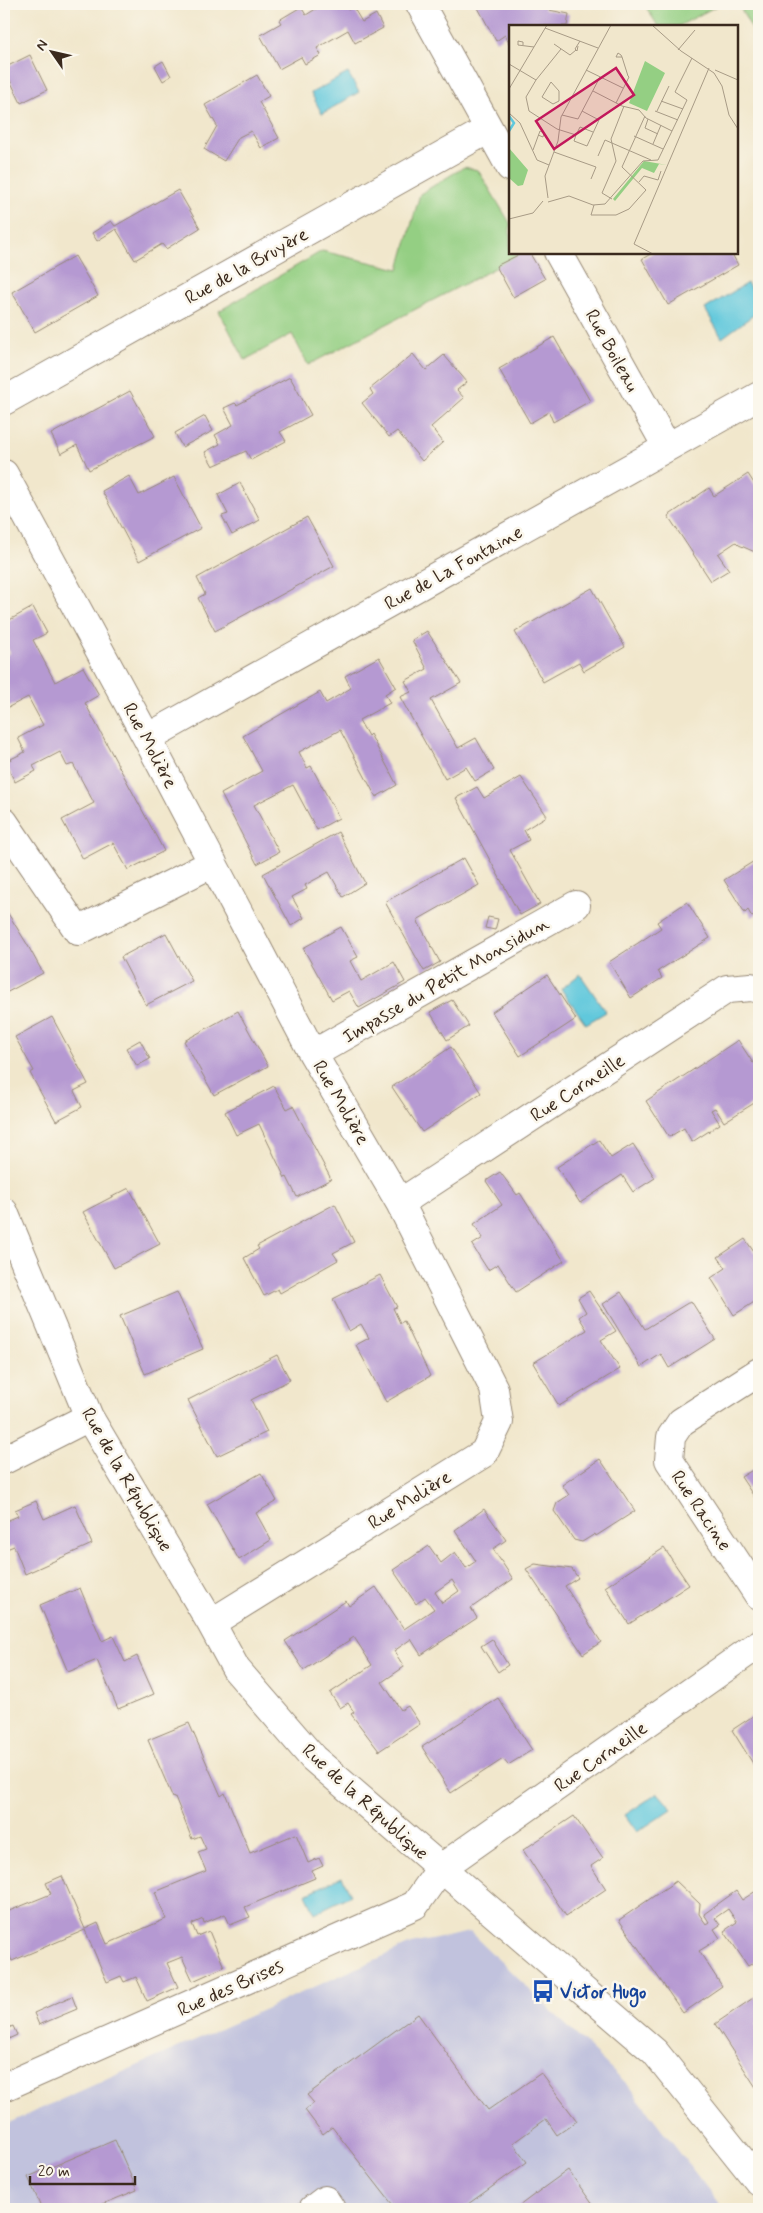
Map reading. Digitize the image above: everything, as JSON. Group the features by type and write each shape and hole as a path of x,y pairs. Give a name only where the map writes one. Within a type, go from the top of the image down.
{"street":[{"path":"420,4 509,165"},
{"name":"Rue de la Bruyère","path":"4,401 489,129"},
{"name":"Rue Boileau","path":"559,254 667,447"},
{"name":"Rue de La Fontaine","path":"147,738 759,396"},
{"name":"Rue Molière","path":"4,474 147,738 313,1054 400,1203 494,1389 499,1422 484,1452 212,1623"},
{"path":"4,822 78,931 213,863"},
{"name":"Impasse du Petit Monsidun","path":"313,1054 576,905"},
{"name":"Rue Corneille","path":"400,1203 727,989 751,987 759,989"},
{"name":"Rue de la République","path":"4,1212 89,1416 212,1623 236,1669 313,1758 655,2052 759,2182"},
{"name":"Rue Racine","path":"759,1372 681,1422 671,1437 669,1460 759,1596"},
{"path":"4,1460 89,1416"},
{"name":"Rue Corneille","path":"441,1868 759,1644"},
{"name":"Rue des Brises","path":"4,2086 415,1905 441,1868"},
{"path":"313,2209 325,2200 331,2209"}],"shaded area":[{"path":"470,1932 627,2084 723,2209 4,2209 4,2125 411,1944"}],"green space":[{"path":"644,4 720,4 681,25 657,25"},
{"path":"738,4 759,4 759,42"},
{"path":"464,167 478,170 509,221 509,254 522,254 308,365 292,334 245,360 219,311 322,251 399,269 420,194"}],"water":[{"path":"348,73 359,92 322,114 311,93"},
{"path":"747,283 759,300 759,311 722,338 705,309"},
{"path":"580,974 606,1012 586,1024 561,989"},
{"path":"658,1793 672,1809 637,1832 625,1815"},
{"path":"342,1877 351,1895 315,1913 306,1894"}],"building":[{"path":"324,4 345,4 348,10 353,7 362,22 376,14 383,28 355,43 348,30 317,48 321,55 305,64 301,57 279,69 260,35 281,23 279,20 301,7 306,15"},
{"path":"476,4 544,5 544,9 569,14 567,25 509,25 509,43 505,35 496,41"},
{"path":"30,55 47,90 21,103 4,68"},
{"path":"163,61 171,76 163,81 155,66"},
{"path":"257,75 269,96 259,102 279,138 261,148 251,131 239,137 224,161 204,149 217,126 205,105"},
{"path":"178,190 200,228 166,249 162,244 135,260 116,229 97,241 92,233 111,221 115,226"},
{"path":"520,254 530,254 545,279 513,297 496,266"},
{"path":"651,254 732,254 738,265 668,305 642,259"},
{"path":"75,256 98,296 35,332 12,292"},
{"path":"554,337 590,401 553,422 549,412 530,423 499,369"},
{"path":"413,354 426,370 444,355 467,382 457,390 464,398 431,427 443,442 422,461 397,431 389,437 362,403 373,394 370,389"},
{"path":"290,377 311,415 280,432 286,441 251,460 246,451 213,466 205,452 220,444 215,435 233,425 224,408 235,403 237,405"},
{"path":"130,391 155,436 89,470 77,445 61,454 51,434"},
{"path":"205,416 213,431 182,447 175,433"},
{"path":"748,474 759,491 759,550 755,552 736,542 718,554 729,570 711,581 668,516 709,488 714,496"},
{"path":"129,476 139,495 174,477 201,528 139,561 102,491"},
{"path":"240,483 260,520 232,535 222,516 228,514 218,495"},
{"path":"307,517 334,566 215,631 198,598 205,594 197,578"},
{"path":"592,588 625,647 584,671 579,662 543,682 515,632"},
{"path":"33,607 47,633 33,640 55,682 83,667 99,695 85,703 164,851 128,870 113,843 83,859 62,820 94,803 73,764 67,766 60,752 33,766 36,771 15,782 5,762 25,752 18,738 43,725 28,697 7,708 4,701 4,656 10,653 4,641 4,623"},
{"path":"427,631 461,683 431,700 458,748 476,738 494,770 475,781 466,767 445,779 400,697 411,692 405,681 427,669 412,640"},
{"path":"379,657 396,687 385,694 390,703 359,720 368,736 370,734 397,785 376,797 340,730 299,752 307,768 311,766 339,818 317,830 293,785 254,805 279,852 257,864 221,794 262,771 243,736 320,692 326,703 351,688 345,676"},
{"path":"521,777 547,816 524,830 529,840 510,850 540,904 520,915 456,798 477,787 484,798"},
{"path":"338,832 365,883 343,897 329,872 305,885 307,889 292,897 304,918 291,926 263,874"},
{"path":"464,858 479,885 417,920 440,962 424,971 385,902"},
{"path":"759,858 759,913 752,917 748,910 745,913 724,880"},
{"path":"687,902 710,938 658,971 662,978 631,998 609,962 661,928 657,922"},
{"path":"4,907 43,973 4,994"},
{"path":"488,917 498,919 495,930 485,928"},
{"path":"341,927 358,957 350,961 361,981 394,962 405,982 359,1008 349,991 332,1000 303,948"},
{"path":"166,933 192,981 146,1005 121,957"},
{"path":"547,975 576,1019 520,1056 492,1012"},
{"path":"452,1000 469,1026 447,1040 430,1012"},
{"path":"238,1011 268,1066 214,1095 184,1041"},
{"path":"52,1017 88,1084 74,1091 82,1107 56,1121 30,1073 34,1071 15,1037"},
{"path":"140,1040 150,1059 137,1066 126,1048"},
{"path":"738,1040 753,1063 759,1059 759,1100 724,1122 715,1108 711,1110 720,1124 692,1142 684,1128 669,1137 646,1101"},
{"path":"451,1047 481,1093 422,1132 392,1087"},
{"path":"274,1086 287,1109 293,1106 331,1179 297,1197 287,1177 285,1178 259,1124 236,1135 225,1112"},
{"path":"599,1140 611,1158 633,1144 655,1178 633,1192 622,1175 580,1203 557,1167"},
{"path":"500,1172 517,1195 520,1193 564,1261 516,1292 498,1264 488,1270 472,1245 483,1238 474,1224 502,1205 486,1181"},
{"path":"129,1188 160,1244 114,1268 83,1212"},
{"path":"335,1204 354,1242 333,1253 338,1260 280,1293 278,1289 264,1296 244,1258 259,1249 257,1246"},
{"path":"745,1239 754,1252 759,1249 759,1299 734,1315 711,1278 726,1268 718,1257"},
{"path":"380,1275 397,1307 393,1308 400,1323 404,1321 430,1376 386,1402 356,1345 369,1338 361,1324 349,1331 333,1299"},
{"path":"589,1291 616,1331 601,1340 620,1369 559,1406 533,1363 587,1330 579,1317 586,1312 578,1298"},
{"path":"177,1292 203,1349 145,1374 120,1316"},
{"path":"621,1292 645,1329 691,1301 715,1339 669,1368 661,1354 641,1367 603,1304"},
{"path":"277,1355 290,1380 251,1400 267,1432 217,1456 188,1400"},
{"path":"600,1459 635,1511 596,1536 595,1534 582,1542 574,1540 554,1511 557,1503 569,1495 562,1485"},
{"path":"759,1466 759,1504 741,1477"},
{"path":"261,1473 277,1501 256,1513 271,1540 239,1560 207,1504"},
{"path":"36,1501 44,1519 75,1505 92,1544 25,1574 14,1546 4,1550 4,1522 18,1516 15,1510"},
{"path":"484,1509 506,1540 493,1549 513,1579 471,1608 477,1618 421,1655 411,1639 394,1651 404,1667 382,1682 401,1710 408,1706 420,1724 379,1751 351,1714 354,1712 348,1703 340,1708 330,1693 372,1665 354,1637 304,1670 285,1641 346,1601 349,1606 376,1587 404,1629 434,1609 425,1597 416,1604 393,1570 429,1546 441,1563 455,1552 466,1568 476,1561 455,1530","holes":["452,1580 459,1591 442,1603 435,1592"]},
{"path":"664,1548 689,1585 629,1624 605,1587"},
{"path":"535,1564 572,1569 578,1578 565,1586 601,1642 583,1654 526,1569"},
{"path":"80,1588 102,1641 113,1636 125,1662 137,1656 154,1694 118,1709 97,1660 68,1672 40,1605"},
{"path":"492,1639 508,1665 498,1672 481,1646"},
{"path":"498,1698 532,1750 508,1765 503,1759 451,1793 422,1747"},
{"path":"759,1712 759,1773 732,1730"},
{"path":"189,1723 221,1796 225,1793 250,1853 296,1834 308,1863 319,1858 323,1866 312,1871 315,1878 245,1907 250,1917 230,1925 225,1914 204,1923 203,1919 192,1924 197,1936 209,1931 224,1967 193,1981 182,1957 167,1963 178,1987 147,2001 136,1977 124,1982 121,1976 107,1982 85,1930 12,1961 4,1943 4,1913 51,1894 46,1883 62,1876 85,1929 98,1923 107,1944 166,1919 155,1892 206,1871 198,1852 206,1849 200,1836 192,1839 175,1797 173,1798 148,1740"},
{"path":"574,1816 603,1858 591,1866 606,1889 566,1916 523,1850"},
{"path":"676,1881 700,1904 699,1914 706,1924 709,1922 704,1914 736,1891 742,1900 759,1889 759,1959 748,1966 724,1931 737,1922 728,1909 715,1918 720,1925 714,1929 720,1938 699,1951 722,1986 683,2013 619,1920"},
{"path":"759,1994 759,2021 755,2024 759,2029 759,2092 715,2024"},
{"path":"72,1996 77,2009 39,2025 34,2013"},
{"path":"418,2014 488,2110 541,2073 577,2121 557,2135 546,2119 513,2143 527,2162 461,2209 396,2209 332,2127 323,2134 305,2110 314,2103 307,2095"},
{"path":"13,2026 17,2035 4,2041 4,2030"},
{"path":"115,2140 137,2190 91,2209 42,2209 28,2177"},
{"path":"568,2170 596,2209 515,2209 539,2191"}],"place":[{"name":"Victor Hugo","path":"543,1991"}]}
